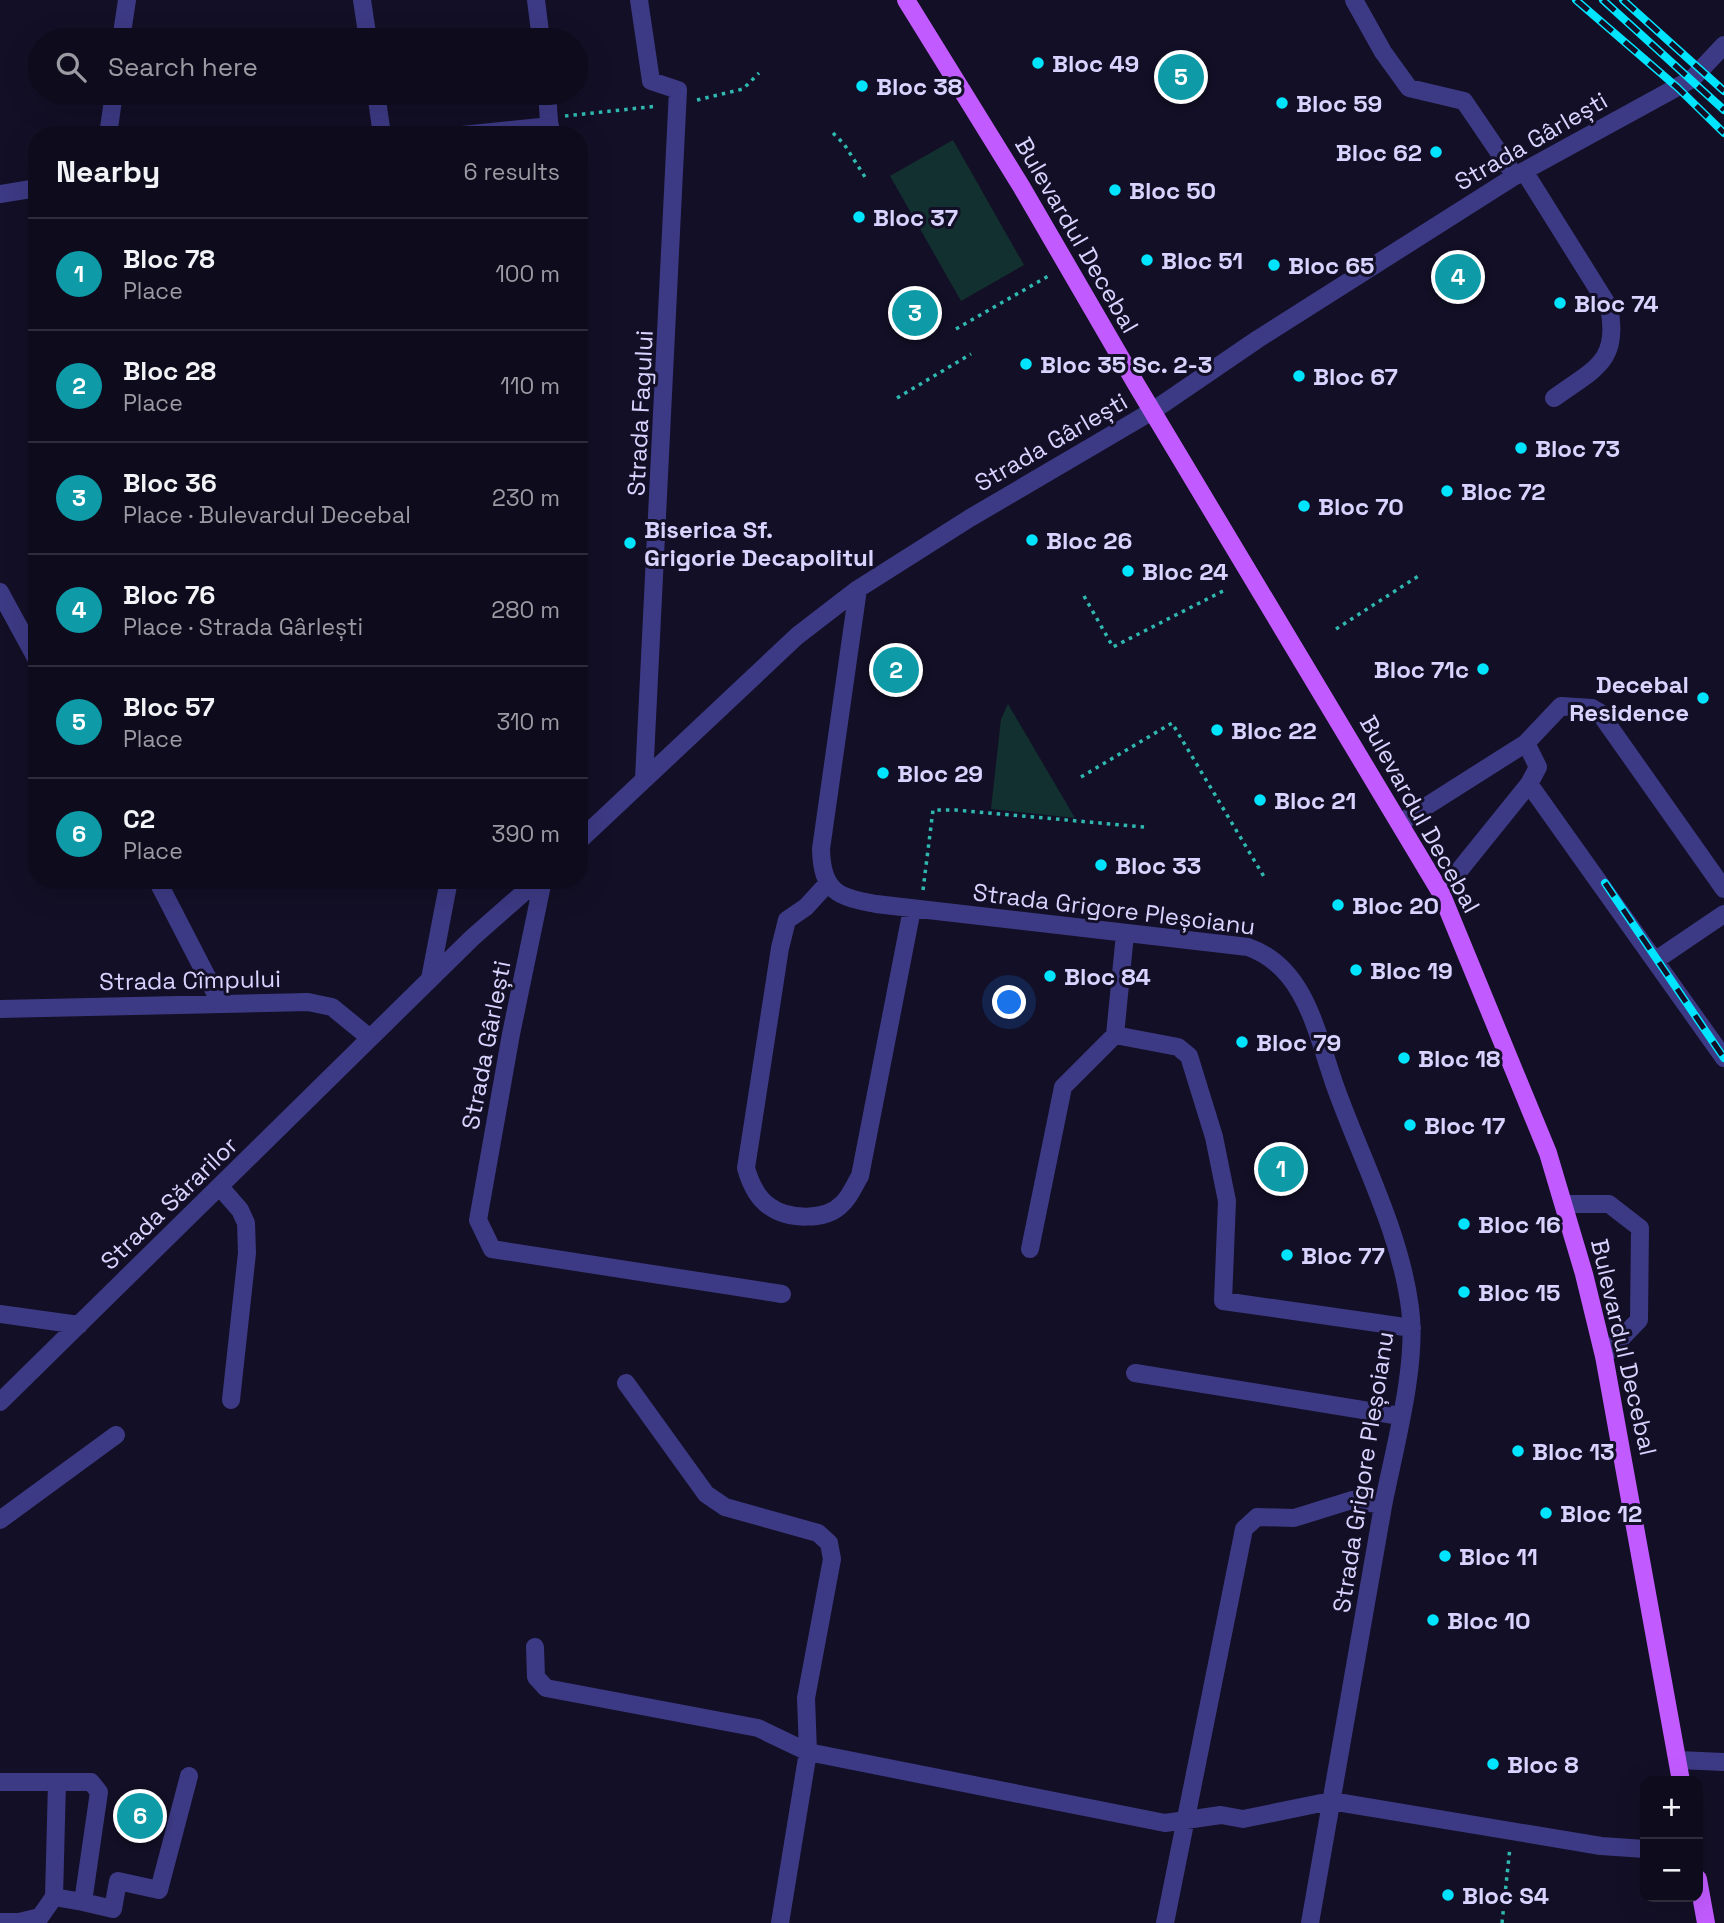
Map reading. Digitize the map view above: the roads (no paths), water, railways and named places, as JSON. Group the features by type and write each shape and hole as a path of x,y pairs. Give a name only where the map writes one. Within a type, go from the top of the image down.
{"main road":[{"name":"Bulevardul Decebal","path":"906,0 1441,893 1503,1038 1565,1203 1604,1356 1680,1776"},
{"path":"1702,1902 1706,1923"}],"street":[{"path":"123,28 127,0"},
{"path":"362,0 366,28"},
{"path":"536,0 540,28"},
{"name":"Strada Fagului","path":"639,0 650,81 678,90 644,779"},
{"path":"1354,0 1383,52 1409,88 1464,101 1520,173 1609,307 1614,332 1604,362 1554,398"},
{"name":"Strada Gârlești","path":"588,832 797,636 858,589 970,518 1154,410 1258,338 1520,173 1692,79 1724,45"},
{"path":"109,126 112,105"},
{"path":"378,105 381,126"},
{"path":"548,105 550,126"},
{"path":"0,194 28,189"},
{"path":"858,589 821,849 821,868 827,884 806,907 788,920 780,948 746,1168 751,1185 769,1206 793,1216 825,1216 843,1204 860,1175 916,909"},
{"path":"0,592 28,643"},
{"path":"1400,823 1526,743 1560,706 1584,707 1599,712 1724,889"},
{"path":"1441,893 1529,784 1538,767 1526,743"},
{"path":"1529,784 1724,1058"},
{"name":"Strada Grigore Pleșoianu","path":"827,884 846,898 916,909 1248,947 1267,954 1291,975 1308,1007 1400,1262 1412,1328 1400,1416 1310,1923"},
{"path":"163,889 221,1004"},
{"path":"430,979 447,889"},
{"name":"Strada Gârlești","path":"370,1038 528,889"},
{"name":"Strada Gârlești","path":"542,889 511,1034 478,1220 492,1249 782,1294"},
{"path":"1656,960 1724,914"},
{"path":"1030,1249 1063,1087 1115,1035 1125,934"},
{"name":"Strada Cîmpului","path":"0,1009 308,1002 332,1007 370,1038"},
{"path":"1115,1035 1178,1047 1189,1056 1214,1137 1227,1201 1223,1301 1412,1328"},
{"name":"Strada Sărarilor","path":"0,1402 370,1038"},
{"path":"220,1187 240,1210 246,1223 247,1253 231,1400"},
{"path":"1565,1203 1609,1204 1640,1228 1639,1320 1604,1356"},
{"path":"0,1314 79,1325"},
{"path":"1135,1373 1400,1416"},
{"path":"626,1383 706,1494 725,1507 818,1532 829,1544 832,1559 806,1698 808,1752 780,1923"},
{"path":"0,1520 116,1435"},
{"path":"1165,1923 1244,1530 1257,1517 1276,1515 1294,1518 1352,1500 1383,1505"},
{"path":"534,1647 537,1677 546,1688 758,1728 808,1752 1165,1823 1221,1815 1243,1818 1331,1801 1601,1846 1640,1849"},
{"path":"1678,1760 1724,1762"},
{"path":"54,1897 83,1902 111,1916 118,1881 159,1890 189,1776"},
{"path":"0,1782 91,1782 99,1791 83,1902"},
{"path":"0,1922 19,1922 40,1917 54,1897 57,1782"}],"railway":[{"path":"1576,0 1678,88 1724,133"},
{"path":"1603,0 1724,110"},
{"path":"1623,0 1724,91"},
{"path":"1605,883 1724,1058"}],"place":[{"name":"Bloc 49","path":"1038,63"},
{"name":"Bloc 57","path":"1181,77"},
{"name":"Bloc 38","path":"862,86"},
{"name":"Bloc 59","path":"1282,103"},
{"name":"Bloc 62","path":"1436,152"},
{"name":"Bloc 50","path":"1115,190"},
{"name":"Bloc 37","path":"859,217"},
{"name":"Bloc 51","path":"1147,260"},
{"name":"Bloc 65","path":"1274,265"},
{"name":"Bloc 76","path":"1458,277"},
{"name":"Bloc 74","path":"1560,303"},
{"name":"Bloc 36","path":"915,313"},
{"name":"Bloc 35 Sc. 2-3","path":"1026,364"},
{"name":"Bloc 67","path":"1299,376"},
{"name":"Bloc 73","path":"1521,448"},
{"name":"Bloc 72","path":"1447,491"},
{"name":"Bloc 70","path":"1304,506"},
{"name":"Bloc 26","path":"1032,540"},
{"name":"Biserica Sf. Grigorie Decapolitul","path":"630,543"},
{"name":"Bloc 24","path":"1128,571"},
{"name":"Bloc 71c","path":"1483,669"},
{"name":"Bloc 28","path":"896,670"},
{"name":"Decebal Residence","path":"1703,698"},
{"name":"Bloc 22","path":"1217,730"},
{"name":"Bloc 29","path":"883,773"},
{"name":"Bloc 21","path":"1260,800"},
{"name":"Bloc 33","path":"1101,865"},
{"name":"Bloc 20","path":"1338,905"},
{"name":"Bloc 19","path":"1356,970"},
{"name":"Bloc 84","path":"1050,976"},
{"name":"Bloc 79","path":"1242,1042"},
{"name":"Bloc 18","path":"1404,1058"},
{"name":"Bloc 17","path":"1410,1125"},
{"name":"Bloc 78","path":"1281,1169"},
{"name":"Bloc 16","path":"1464,1224"},
{"name":"Bloc 77","path":"1287,1255"},
{"name":"Bloc 15","path":"1464,1292"},
{"name":"Bloc 13","path":"1518,1451"},
{"name":"Bloc 12","path":"1546,1513"},
{"name":"Bloc 11","path":"1445,1556"},
{"name":"Bloc 10","path":"1433,1620"},
{"name":"Bloc 8","path":"1493,1764"},
{"name":"C2","path":"140,1816"},
{"name":"Bloc S4","path":"1448,1895"}]}
